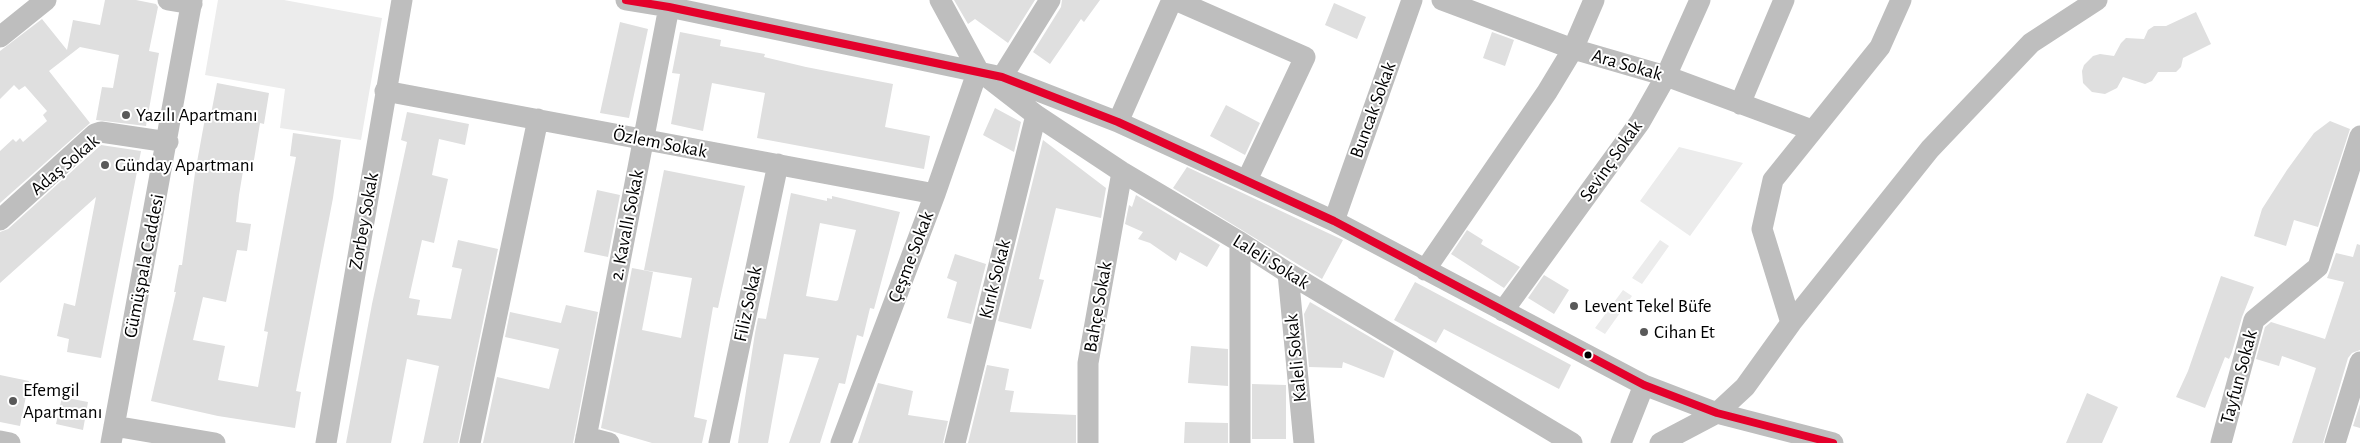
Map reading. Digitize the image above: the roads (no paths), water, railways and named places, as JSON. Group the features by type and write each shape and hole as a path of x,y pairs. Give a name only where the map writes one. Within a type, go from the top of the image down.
{"street":[{"path":"0,37 46,0"},
{"path":"168,0 192,2"},
{"name":"Zorbey Sokak","path":"326,443 402,0"},
{"path":"626,0 669,7 978,70 1002,77 1118,122 1334,220 1644,385 1717,413 1833,443"},
{"path":"940,0 978,70"},
{"path":"1002,77 1050,0"},
{"path":"1118,122 1174,0 1305,57 1247,180"},
{"name":"Buncak Sokak","path":"1334,220 1412,0"},
{"name":"Ara Sokak","path":"1442,0 1573,49 1666,76 1812,130"},
{"path":"1425,270 1511,148 1573,49 1594,0"},
{"name":"Sevinç Sokak","path":"1503,311 1640,122 1666,76 1700,0"},
{"path":"1740,104 1784,0"},
{"path":"1791,323 1762,229 1773,180 1880,47 1901,0"},
{"path":"1660,443 1717,413 1745,387 1791,323 1930,149 2031,43 2097,0"},
{"name":"Gümüşpala Caddesi","path":"112,434 168,142 192,2"},
{"name":"2. Kavallı Sokak","path":"585,440 669,7"},
{"name":"Laleli Sokak","path":"978,70 1036,115 1122,172 1572,443"},
{"name":"Çeşme Sokak","path":"841,443 935,194 978,70"},
{"name":"Özlem Sokak","path":"385,91 935,194"},
{"name":"Kırık Sokak","path":"955,443 1036,115"},
{"path":"470,443 538,119"},
{"name":"Adaş Sokak","path":"0,220 95,134 101,132 168,142"},
{"name":"Tayfun Sokak","path":"2221,443 2254,320 2318,267 2360,136"},
{"name":"Filiz Sokak","path":"719,443 778,164"},
{"name":"Bahçe Sokak","path":"1088,443 1088,363 1122,172"},
{"path":"1240,242 1240,443"},
{"name":"Kaleli Sokak","path":"1288,273 1304,443"},
{"path":"2335,443 2360,362"},
{"path":"1621,443 1644,385"},
{"path":"112,434 215,443"},
{"path":"585,440 609,443"},
{"path":"0,441 10,443"}],"place":[{"name":"Yazılı Apartmanı","path":"126,115"},
{"name":"Günday Apartmanı","path":"105,165"},
{"name":"Levent Tekel Büfe","path":"1574,306"},
{"name":"Cihan Et","path":"1644,332"},
{"name":"Efemgil Apartmanı","path":"13,401"}]}
